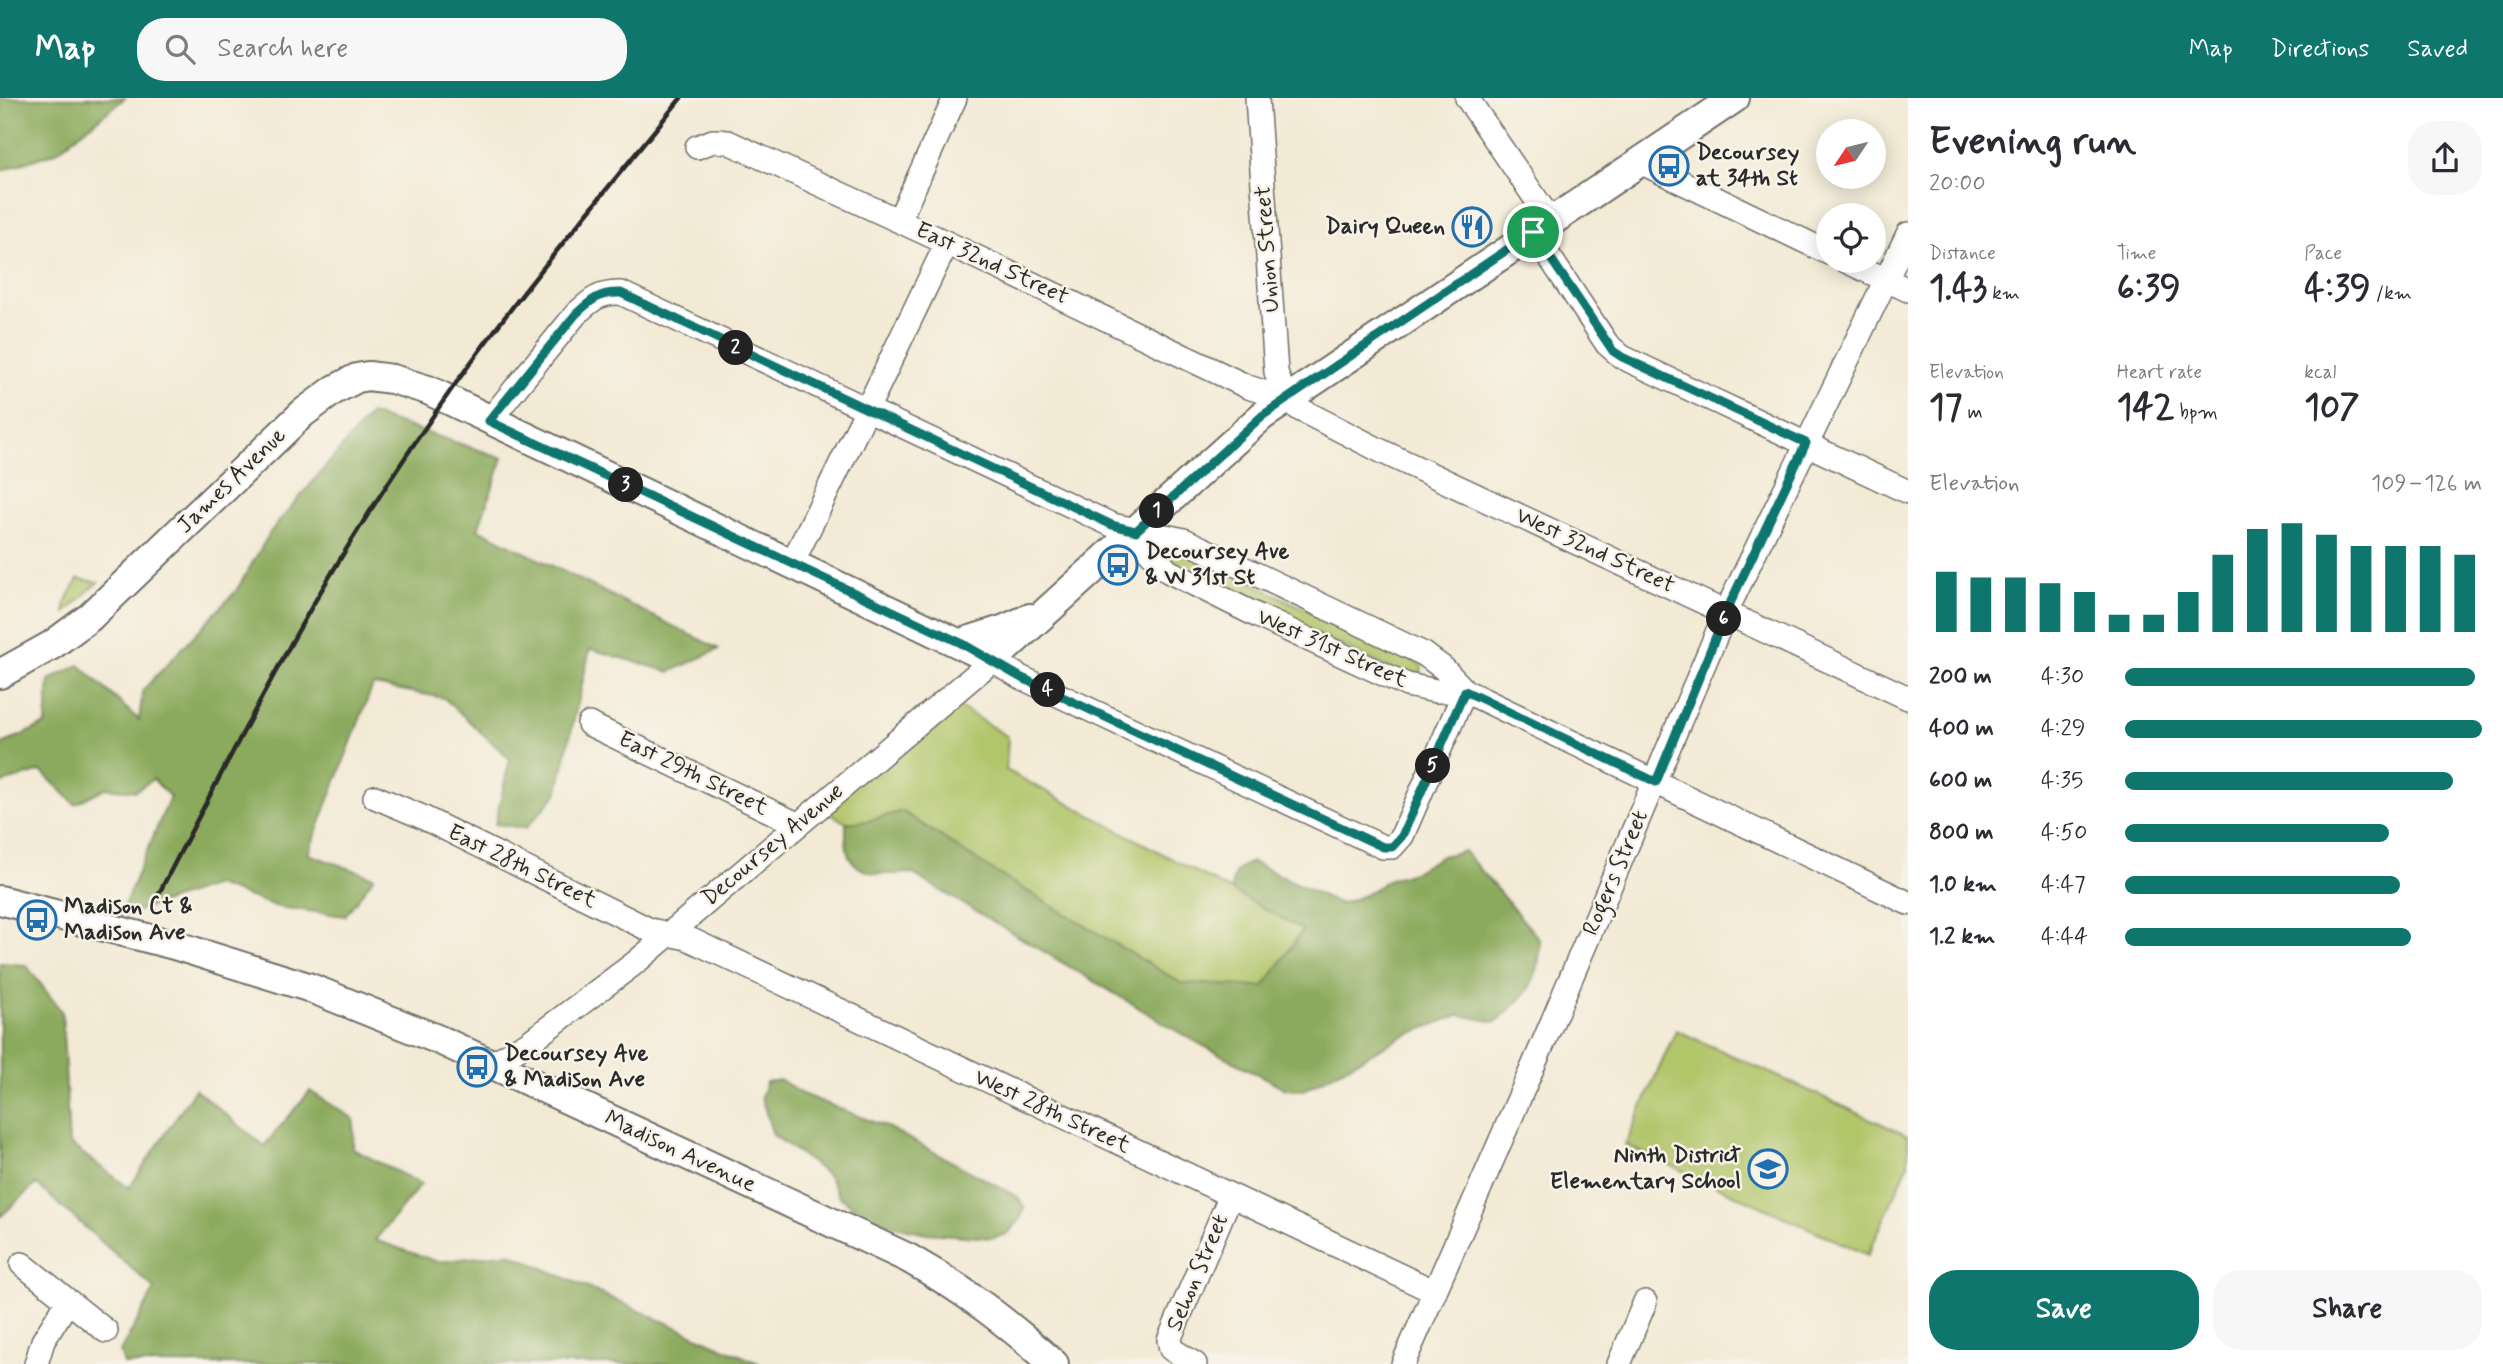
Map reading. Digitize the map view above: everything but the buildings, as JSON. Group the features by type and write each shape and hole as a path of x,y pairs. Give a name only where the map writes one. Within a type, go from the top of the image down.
{"main road":[{"name":"Decoursey Avenue","path":"993,660 1262,416 1735,98"},
{"name":"James Avenue","path":"0,674 52,645 90,617 303,413 345,383 368,376 392,379 428,390 993,660"},
{"name":"Decoursey Avenue","path":"961,643 1045,613"},
{"name":"Madison Avenue","path":"0,900 174,946 308,987 442,1041 908,1258 952,1283 1000,1317 1054,1364"}],"street":[{"path":"899,220 955,98"},
{"name":"Union Street","path":"1256,98 1276,372 1285,399"},
{"path":"1467,98 1607,344 1622,357 1908,492"},
{"name":"East 32nd Street","path":"697,147 713,141 728,142 899,220 1248,387 1285,399"},
{"path":"1640,162 1816,247"},
{"name":"Rogers Street","path":"1403,1364 1656,782 1726,612 1908,234"},
{"path":"792,563 868,411 947,243"},
{"path":"1871,273 1908,290"},
{"path":"489,421 592,298 607,293 621,293 1112,525 1136,531"},
{"name":"West 32nd Street","path":"1285,399 1381,451 1908,698"},
{"name":"West 31st Street","path":"1136,531 1149,551 1168,571 1258,616 1407,685 1436,691 1465,691"},
{"name":"West 31st Street","path":"1136,531 1159,533 1184,540 1424,654 1443,668 1465,691 1908,904"},
{"path":"993,660 1020,677 1383,847 1392,847 1402,836 1465,691"},
{"name":"Decoursey Avenue","path":"491,1064 528,1043 635,963 993,660"},
{"name":"East 29th Street","path":"589,724 797,824"},
{"name":"East 28th Street","path":"375,797 650,930 669,933"},
{"name":"West 28th Street","path":"669,933 712,950 1435,1292"},
{"name":"Sehon Street","path":"1195,1364 1171,1349 1169,1339 1230,1197"},
{"path":"22,1264 106,1331"},
{"path":"36,1364 43,1342 68,1301"},
{"path":"1619,1364 1645,1302"}],"green space":[{"path":"1,98 125,98 56,152 0,171"},
{"path":"370,414 503,458 478,529 719,649 670,672 590,649 557,794 526,828 495,824 510,759 444,698 373,685 308,854 374,877 345,916 278,907 216,885 119,917 170,797 153,779 136,791 105,788 75,804 41,771 0,784 0,745 46,724 49,680 79,665 139,720 143,690 236,591 271,531"},
{"path":"1177,547 1422,665 1421,674 1412,679 1176,568 1167,557 1170,551"},
{"path":"78,579 98,582 65,613 65,604"},
{"path":"947,699 1008,737 1006,770 1303,929 1264,987 1181,983 990,869 902,811 868,821 846,823 819,806"},
{"path":"902,811 990,869 1181,983 1264,987 1303,930 1232,891 1236,872 1247,864 1252,862 1340,904 1365,895 1388,880 1416,871 1442,856 1464,851 1540,940 1538,967 1523,996 1496,1022 1459,1015 1401,1037 1304,1090 1286,1089 1198,1043 911,873 877,874 861,869 849,856 846,823 868,821"},
{"path":"0,963 26,965 62,1012 69,1143 129,1188 195,1089 264,1146 310,1091 354,1119 353,1149 421,1184 375,1240 438,1262 509,1253 760,1364 124,1364 120,1352 155,1289 36,1184 0,1217"},
{"path":"1676,1030 1908,1136 1908,1165 1868,1255 1625,1145"},
{"path":"781,1080 802,1094 889,1128 1018,1197 1025,1208 1019,1221 1007,1234 993,1238 926,1233 886,1224 866,1216 839,1196 829,1177 773,1135 761,1097 766,1082"}],"railway":[{"path":"153,905 298,631 391,478 490,336 681,98"}],"place":[{"name":"Decoursey at 34th St","path":"1669,166"},
{"name":"Dairy Queen","path":"1472,227"},
{"name":"Decoursey Ave & W 31st St","path":"1118,565"},
{"name":"Madison Ct & Madison Ave","path":"37,920"},
{"name":"Decoursey Ave & Madison Ave","path":"477,1067"},
{"name":"Ninth District Elementary School","path":"1768,1169"}],"route":[{"path":"1533,232 1613,351 1806,443 1726,612 1656,782 1465,691 1402,836 1392,847 1383,847 1192,759 1020,677 961,643 489,421 592,298 607,293 621,293 1112,525 1136,531 1262,416 1533,232"}]}
